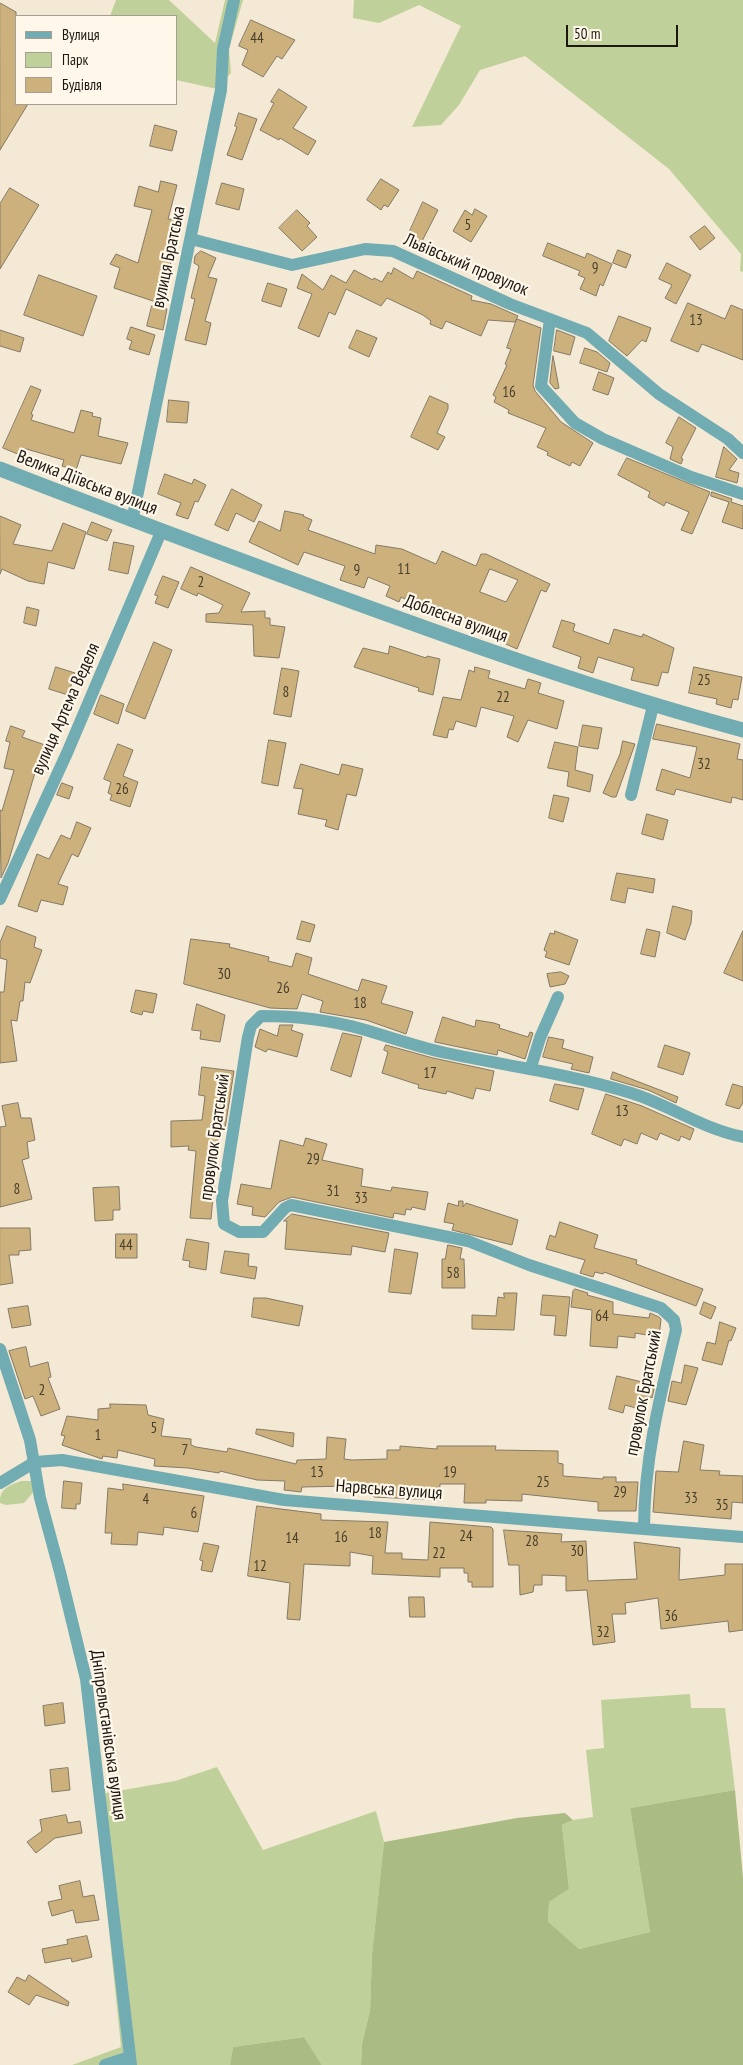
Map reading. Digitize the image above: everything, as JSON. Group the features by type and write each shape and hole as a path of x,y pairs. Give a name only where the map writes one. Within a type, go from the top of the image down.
{"street":[{"name":"вулиця Братська","path":"132,521 221,90 222,49 234,0"},
{"name":"Львівський провулок","path":"191,239 292,265 365,249 393,251 510,304 587,333 659,394 728,439 743,453"},
{"path":"550,319 540,386 574,423 636,455 691,478 743,494"},
{"name":"Велика Діївська вулиця","path":"0,469 161,532"},
{"name":"Доблесна вулиця","path":"161,532 518,662 653,706 743,730"},
{"name":"вулиця Артема Веделя","path":"0,899 67,753 161,532"},
{"path":"631,795 653,706"},
{"path":"531,1067 540,1038 558,997"},
{"name":"провулок Братський","path":"644,1529 648,1456 676,1330 674,1320 661,1308 539,1269 468,1241 291,1205 285,1208 263,1232 239,1232 224,1224 222,1201 248,1036 251,1026 261,1016 300,1017 360,1028 445,1053 531,1067 632,1093 689,1119 725,1133 743,1137"},
{"path":"0,1348 35,1462 0,1484"},
{"name":"Нарвська вулиця","path":"35,1462 62,1460 284,1500 743,1537"},
{"name":"Дніпрельстанівська вулиця","path":"35,1462 40,1498 86,1679 130,2061 105,2065"}],"green space":[{"path":"116,0 169,0 215,43 225,0 243,0 229,49 231,73 217,89 178,80 178,15 110,15"},
{"path":"354,0 743,0 743,272 740,271 741,254 669,169 525,56 480,70 459,105 441,125 412,127 461,26 419,5 379,23 353,18"},
{"path":"21,1481 31,1481 34,1491 24,1503 6,1505 0,1503 3,1491"},
{"path":"690,1694 691,1708 725,1708 735,1790 630,1808 650,1932 579,1949 548,1923 549,1902 569,1889 562,1825 573,1820 593,1817 586,1750 604,1748 601,1700"},
{"path":"217,1767 263,1850 376,1811 384,1842 372,1954 370,2010 362,2044 361,2065 322,2065 304,2037 233,2047 230,2065 72,2065 121,2047 98,1824 106,1793 175,1781"},
{"path":"735,1790 743,1878 743,2065 361,2065 362,2044 370,2010 372,1954 384,1842 517,1818 565,1813 573,1820 562,1825 569,1889 549,1902 548,1922 579,1949 650,1932 630,1808"},
{"path":"304,2037 322,2065 230,2065 233,2047"}],"building":[{"path":"0,3 16,12 15,105 27,105 0,150"},
{"path":"251,20 295,40 282,59 277,56 263,77 242,65 248,50 239,46"},
{"path":"279,89 307,107 293,128 316,141 308,155 280,138 279,140 260,130 274,103 271,102"},
{"path":"239,113 257,119 242,160 227,155 237,127 235,126"},
{"path":"155,125 177,131 172,151 150,146"},
{"path":"381,179 399,190 388,207 384,205 381,210 367,200"},
{"path":"161,181 177,185 168,219 183,221 159,303 114,288 120,268 110,264 116,254 138,263 152,210 134,206 139,186 158,192"},
{"path":"222,183 244,189 239,210 216,204"},
{"path":"10,188 39,205 0,269 0,204"},
{"path":"423,202 438,210 419,247 405,242"},
{"path":"475,209 487,216 471,242 453,231 465,210 472,215"},
{"path":"297,210 310,223 307,226 317,237 302,251 279,228"},
{"path":"705,226 715,238 700,250 690,237"},
{"path":"548,243 585,258 587,253 612,264 603,286 600,284 596,296 580,289 585,278 578,275 580,271 543,256"},
{"path":"618,250 631,255 626,268 613,263"},
{"path":"201,251 216,258 208,277 217,279 205,321 211,323 206,345 185,340 195,299 191,298 199,266 194,263 195,256"},
{"path":"667,263 691,275 676,304 665,298 672,285 659,279"},
{"path":"394,268 413,279 417,271 472,296 471,300 491,304 518,316 515,322 488,320 481,336 446,321 442,329 430,324 431,321 423,315 387,298 381,306 346,289 335,315 329,312 319,337 298,328 312,294 297,288 302,274 323,290 331,275 346,283 354,270 373,280 374,278 382,282 388,272 391,274"},
{"path":"39,275 97,296 83,336 24,315"},
{"path":"268,283 287,289 281,307 262,301"},
{"path":"688,303 725,319 731,305 743,310 743,360 702,344 698,352 671,341"},
{"path":"152,306 167,309 163,330 147,326"},
{"path":"619,316 651,328 646,342 642,340 627,356 609,341"},
{"path":"517,319 541,328 533,385 535,391 561,422 593,443 580,466 572,462 570,466 547,455 548,452 537,447 546,428 508,413 509,410 494,402 496,397 493,395 507,365 505,364 511,349 507,348"},
{"path":"131,327 155,335 149,355 129,349 132,341 127,339"},
{"path":"0,330 24,338 20,352 0,346"},
{"path":"357,330 377,338 369,357 349,348"},
{"path":"557,330 575,337 570,355 554,351"},
{"path":"585,348 597,352 610,363 607,372 580,363"},
{"path":"553,356 559,388 555,389 550,383"},
{"path":"599,372 614,378 608,395 593,390"},
{"path":"31,386 41,390 31,414 33,415 31,420 74,433 81,410 93,413 92,416 101,418 98,436 128,443 121,464 81,455 76,470 62,466 64,460 23,448 20,455 3,448"},
{"path":"430,396 448,404 448,409 437,433 445,437 438,450 411,437"},
{"path":"169,400 189,402 187,423 167,422"},
{"path":"679,417 696,428 681,458 683,459 681,464 670,459 673,447 666,443"},
{"path":"724,447 737,459 729,470 739,473 737,483 716,477"},
{"path":"627,458 710,492 692,534 681,530 689,512 666,502 664,506 648,497 650,492 618,475"},
{"path":"165,474 192,484 194,479 206,485 198,502 195,501 188,519 176,515 181,503 158,494"},
{"path":"232,489 262,505 254,522 236,513 228,531 215,525"},
{"path":"712,492 732,499 731,502 743,506 743,529 722,522 729,502 711,496"},
{"path":"285,511 304,515 312,520 308,530 375,554 376,545 402,549 436,564 442,551 476,566 481,554 486,554 550,584 546,592 541,590 517,649 486,635 489,628 434,605 407,595 405,599 401,597 399,602 386,596 390,586 368,577 364,588 340,580 345,566 304,552 298,565 249,542 259,521 280,531","holes":["490,569 518,580 506,602 480,592"]},
{"path":"0,516 21,525 13,544 52,551 63,523 86,532 74,569 48,562 44,584 28,581 2,569 0,574"},
{"path":"92,522 112,530 107,541 87,534"},
{"path":"114,542 134,546 128,574 109,570"},
{"path":"191,567 250,593 241,612 265,611 265,618 270,618 270,625 285,627 279,658 254,656 253,625 206,622 206,614 219,613 223,605 198,593 197,596 181,589"},
{"path":"163,576 179,582 168,608 155,603 158,596 155,595"},
{"path":"27,607 39,610 36,626 24,623"},
{"path":"562,620 575,624 573,631 609,644 614,629 642,637 643,634 674,648 668,673 662,672 658,686 631,680 634,668 598,657 593,673 578,668 581,657 553,647"},
{"path":"154,642 172,650 145,719 126,711"},
{"path":"390,646 426,658 427,656 440,659 433,695 418,691 419,688 354,667 363,648 388,654"},
{"path":"56,667 75,673 68,695 49,689"},
{"path":"475,667 490,671 488,678 525,689 528,679 541,683 538,693 564,701 557,729 528,720 518,742 507,737 514,716 481,707 476,727 456,721 453,730 449,729 447,738 433,735 443,697 461,700 469,670 474,672"},
{"path":"694,667 742,677 738,700 733,699 731,708 716,704 717,699 689,693"},
{"path":"282,668 299,671 291,717 274,714"},
{"path":"101,695 124,704 118,724 94,714"},
{"path":"657,724 740,744 737,759 743,760 743,800 732,797 731,803 676,789 674,795 656,790 662,769 690,778 697,747 653,739"},
{"path":"583,725 602,728 598,749 579,746"},
{"path":"11,726 25,731 22,737 48,746 41,768 37,766 8,863 1,878 0,810 2,811 14,770 4,768 10,742 6,741"},
{"path":"269,740 286,743 278,786 262,783"},
{"path":"623,741 635,744 616,797 612,797 603,793 620,754"},
{"path":"555,742 578,747 575,770 593,775 590,792 567,786 569,772 548,768"},
{"path":"118,744 133,750 123,776 138,782 130,807 110,800 112,795 108,793 111,782 104,779"},
{"path":"301,764 339,775 342,764 363,769 356,796 347,794 338,830 325,826 327,820 298,814 303,789 294,788"},
{"path":"62,783 73,787 69,799 57,795"},
{"path":"554,795 569,798 563,822 549,818"},
{"path":"647,814 668,820 663,840 642,834"},
{"path":"77,822 91,828 78,857 72,854 58,884 68,887 63,905 41,900 37,912 18,906 37,854 49,859 61,835 70,839"},
{"path":"617,873 655,879 653,893 628,888 625,903 611,900"},
{"path":"673,906 692,911 691,923 685,940 667,933"},
{"path":"302,921 315,925 310,942 297,939"},
{"path":"7,926 36,937 34,947 42,950 30,983 25,982 23,1001 20,1001 17,1021 11,1020 17,1061 0,1063 0,992 4,992 7,960 0,958 0,943"},
{"path":"647,929 660,932 655,957 641,954"},
{"path":"555,931 578,940 569,965 545,957 547,952 544,950 550,933 554,934"},
{"path":"743,931 743,981 724,973"},
{"path":"191,939 230,944 229,947 269,957 268,961 292,967 296,953 312,958 308,974 358,991 362,979 387,986 381,1003 413,1012 406,1034 366,1020 320,1012 323,1001 302,994 297,1009 270,1008 184,984"},
{"path":"561,972 569,976 565,984 550,987 547,974"},
{"path":"136,990 157,994 153,1013 143,1011 142,1015 131,1012"},
{"path":"197,1004 225,1015 220,1042 200,1039 201,1031 192,1030"},
{"path":"443,1017 475,1027 476,1020 494,1023 500,1025 499,1028 528,1037 530,1032 533,1033 525,1059 498,1050 497,1055 435,1042"},
{"path":"280,1025 293,1025 291,1030 303,1034 297,1057 268,1049 266,1052 255,1047 260,1029 277,1036"},
{"path":"343,1033 362,1037 351,1077 331,1070"},
{"path":"549,1037 564,1040 562,1048 593,1057 589,1073 571,1069 573,1064 543,1057"},
{"path":"386,1045 433,1058 494,1071 490,1091 476,1088 473,1099 447,1091 446,1094 418,1088 419,1085 382,1073 388,1052 384,1050"},
{"path":"665,1045 690,1053 683,1075 658,1067"},
{"path":"202,1067 234,1071 225,1129 219,1128 211,1219 190,1218 196,1151 188,1150 189,1146 171,1147 171,1121 202,1120 205,1096 199,1095"},
{"path":"613,1072 678,1097 676,1103 648,1090 611,1079"},
{"path":"555,1084 584,1089 578,1110 550,1101"},
{"path":"733,1084 743,1087 743,1103 739,1109 726,1105"},
{"path":"606,1094 642,1106 694,1129 690,1140 681,1136 679,1141 660,1133 657,1140 641,1133 637,1144 624,1139 621,1146 592,1134"},
{"path":"18,1103 21,1118 31,1118 35,1140 27,1142 29,1158 22,1160 32,1199 0,1207 0,1127 6,1126 2,1106"},
{"path":"306,1138 327,1144 322,1160 363,1169 361,1186 391,1191 392,1187 428,1192 425,1210 412,1207 411,1210 406,1209 405,1215 394,1213 393,1218 292,1197 279,1202 265,1217 252,1215 253,1207 237,1204 241,1184 271,1189 280,1140 303,1146"},
{"path":"119,1187 120,1210 113,1210 113,1220 95,1221 93,1188"},
{"path":"459,1201 463,1201 463,1207 466,1203 518,1220 512,1245 452,1230 454,1224 444,1222 448,1203 458,1206"},
{"path":"292,1214 389,1233 385,1252 352,1246 351,1255 285,1249 287,1221 284,1221"},
{"path":"560,1222 598,1235 594,1248 637,1260 636,1264 703,1289 696,1306 604,1272 603,1274 595,1272 593,1277 580,1273 585,1260 546,1249 550,1235 555,1237"},
{"path":"0,1228 30,1228 31,1250 19,1251 19,1255 9,1255 13,1283 0,1285"},
{"path":"116,1234 137,1234 137,1258 116,1258"},
{"path":"187,1239 209,1243 206,1270 189,1267 190,1261 183,1260"},
{"path":"448,1245 462,1248 460,1259 464,1259 465,1288 442,1288 442,1259 445,1259"},
{"path":"395,1249 418,1253 411,1294 389,1292"},
{"path":"225,1251 249,1254 248,1266 257,1267 255,1279 221,1273"},
{"path":"575,1289 588,1293 587,1295 613,1302 613,1314 649,1318 650,1313 659,1317 661,1319 659,1337 635,1333 635,1338 618,1336 617,1348 590,1346 592,1310 571,1307 573,1291"},
{"path":"504,1293 517,1293 514,1330 472,1329 472,1315 496,1316 498,1297 504,1298"},
{"path":"543,1295 570,1297 566,1336 554,1335 556,1316 541,1315"},
{"path":"254,1298 266,1298 303,1306 299,1326 252,1317"},
{"path":"704,1302 716,1307 711,1319 700,1314"},
{"path":"28,1306 31,1325 12,1328 8,1309"},
{"path":"720,1322 736,1328 731,1341 729,1340 722,1365 702,1360 707,1342 715,1344"},
{"path":"26,1347 30,1367 48,1362 51,1377 48,1378 60,1409 41,1416 33,1396 25,1399 9,1351"},
{"path":"685,1365 698,1368 686,1405 668,1401 672,1381 681,1383"},
{"path":"617,1376 655,1385 652,1398 647,1396 643,1410 625,1405 623,1413 609,1409"},
{"path":"110,1404 146,1405 148,1415 164,1419 161,1436 191,1439 191,1445 196,1447 227,1452 228,1448 296,1464 297,1460 326,1459 327,1437 346,1439 344,1459 352,1460 387,1459 387,1450 400,1450 400,1446 437,1449 437,1446 496,1446 495,1450 558,1451 558,1463 563,1464 563,1476 603,1479 603,1477 616,1477 616,1482 638,1482 636,1511 598,1511 598,1502 522,1494 522,1501 486,1500 486,1503 464,1503 465,1484 440,1484 439,1500 374,1497 374,1493 351,1494 351,1486 302,1487 301,1492 284,1490 285,1481 257,1480 220,1471 219,1473 188,1468 154,1466 155,1459 118,1450 117,1458 103,1456 102,1459 62,1445 65,1436 61,1435 67,1416 98,1420 98,1409 110,1408"},
{"path":"257,1429 294,1433 293,1447 256,1434"},
{"path":"684,1441 704,1445 700,1470 720,1471 719,1475 743,1476 743,1503 732,1502 731,1519 653,1512 656,1471 678,1472"},
{"path":"64,1481 82,1483 80,1504 76,1504 76,1509 62,1508"},
{"path":"123,1484 204,1496 198,1532 164,1527 163,1535 138,1532 137,1545 111,1544 112,1533 105,1533 108,1488 123,1490"},
{"path":"257,1506 321,1514 321,1520 388,1522 385,1553 402,1553 402,1559 428,1560 430,1522 491,1527 493,1529 493,1587 472,1587 472,1582 468,1582 468,1573 464,1573 464,1568 440,1568 440,1577 372,1574 373,1556 350,1552 350,1566 304,1564 300,1620 287,1619 290,1583 248,1576"},
{"path":"504,1530 562,1534 561,1542 586,1541 588,1581 637,1579 634,1542 680,1548 679,1580 725,1575 725,1564 743,1564 743,1630 729,1632 728,1621 661,1629 658,1598 625,1603 626,1614 612,1614 615,1642 593,1645 587,1590 566,1591 566,1576 542,1575 542,1585 534,1585 533,1592 520,1595 519,1565 509,1565"},
{"path":"204,1543 219,1546 212,1572 201,1570 203,1561 200,1560"},
{"path":"409,1597 424,1597 425,1617 410,1617"},
{"path":"63,1703 65,1723 45,1726 43,1706"},
{"path":"68,1768 70,1790 52,1792 50,1770"},
{"path":"66,1815 68,1823 80,1821 82,1833 55,1838 36,1853 27,1842 42,1831 40,1820"},
{"path":"80,1881 83,1897 94,1895 99,1920 76,1923 73,1910 52,1916 48,1902 62,1899 59,1886"},
{"path":"87,1936 92,1957 72,1962 71,1958 45,1963 42,1949 68,1944 67,1940"},
{"path":"29,1975 69,2002 68,2006 36,1995 29,2005 8,1992 17,1977 25,1981"}]}
